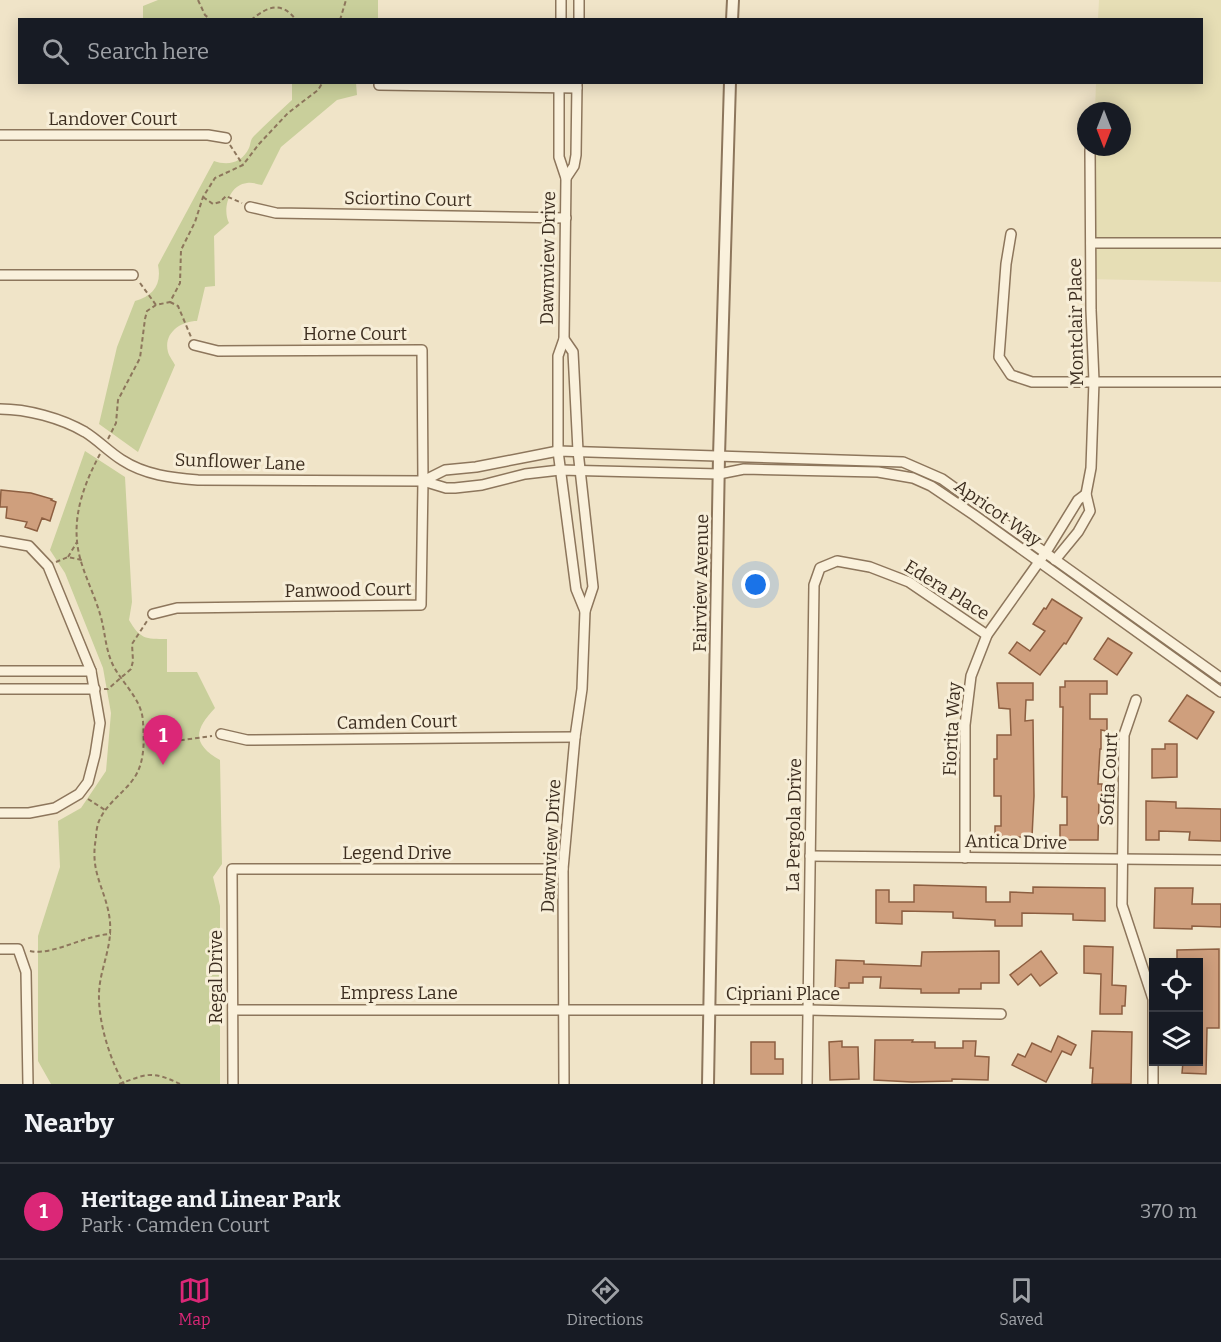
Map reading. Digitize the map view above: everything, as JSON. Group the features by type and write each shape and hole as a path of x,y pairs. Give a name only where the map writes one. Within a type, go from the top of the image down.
{"street":[{"path":"561,0 561,18"},
{"path":"579,0 579,18"},
{"path":"732,18 733,0"},
{"name":"Fairview Avenue","path":"708,1084 719,456 730,84"},
{"path":"379,85 577,85"},
{"name":"Dawnview Drive","path":"559,85 559,158 566,178 566,218 564,339 557,364 558,451 576,589 585,611"},
{"name":"Dawnview Drive","path":"566,178 574,166 576,155 577,85"},
{"name":"Landover Court","path":"0,135 208,135 226,138"},
{"name":"Montclair Place","path":"1055,560 1078,532 1090,510 1086,494 1091,468 1094,381 1090,156"},
{"name":"Sciortino Court","path":"250,207 276,213 566,218"},
{"path":"1011,234 1006,264 999,357 1011,375 1032,382 1221,382"},
{"path":"1090,243 1221,243"},
{"path":"0,275 133,275"},
{"name":"Dawnview Drive","path":"564,339 573,352 578,451 593,587 585,611 582,689 574,737 563,869 564,1084"},
{"name":"Horne Court","path":"194,345 218,351 422,350 423,481"},
{"name":"Sunflower Lane","path":"0,409 16,409 64,422 85,432 123,461 145,471 170,478 423,481 446,488 455,488 482,485 525,474 560,470 719,474"},
{"name":"Sunflower Lane","path":"423,481 445,470 476,467 558,451 719,456"},
{"name":"Apricot Way","path":"719,456 903,462 942,479 1221,678"},
{"name":"Apricot Way","path":"719,474 744,469 878,472 913,478 931,486 1039,561 1221,692"},
{"name":"Panwood Court","path":"153,614 177,608 421,605 423,481"},
{"name":"Montclair Place","path":"1046,552 1078,500 1086,494"},
{"path":"0,541 29,546 48,566 91,671 100,723 88,782 79,794 55,808 29,813 0,813"},
{"name":"Fiorita Way","path":"965,858 965,725 970,676 987,635 1046,552"},
{"name":"Edera Place","path":"820,568 837,561 870,567 909,582 987,635"},
{"name":"La Pergola Drive","path":"807,1084 814,585 820,568"},
{"path":"0,671 91,671"},
{"path":"0,689 95,689"},
{"name":"Sofia Court","path":"1136,700 1124,735 1122,905 1153,999 1153,1084"},
{"name":"Camden Court","path":"221,734 247,740 574,737"},
{"name":"Antica Drive","path":"810,856 1221,860"},
{"name":"Legend Drive","path":"232,869 563,869"},
{"name":"Regal Drive","path":"232,869 233,1084"},
{"path":"0,949 18,949 26,972 28,1084"},
{"name":"Cipriani Place","path":"565,1009 1001,1014"},
{"name":"Empress Lane","path":"233,1010 565,1009"}],"path":[{"path":"198,0 209,18"},
{"path":"341,18 346,0"},
{"path":"252,18 262,10 273,6 284,7 294,18"},
{"path":"170,302 180,283 181,250 195,222 203,197 215,178 243,165 288,113 318,90 321,84"},
{"path":"226,138 243,165"},
{"path":"203,197 213,204 220,202 226,196 250,207"},
{"path":"133,275 156,305"},
{"path":"124,1083 111,1057 100,1009 99,992 111,934 109,914 95,873 93,850 98,821 135,776 143,756 143,719 137,701 112,663 77,542 78,519 81,499 92,469 116,423 118,400 140,358 147,311 156,305 170,302 178,306 194,345"},
{"path":"48,566 68,557 77,542"},
{"path":"68,557 82,560"},
{"path":"95,689 108,689 131,669 132,644 153,614"},
{"path":"143,737 175,741 221,734"},
{"path":"79,794 105,810"},
{"path":"18,949 40,953 96,935 111,934"},
{"path":"119,1084 142,1075 161,1075 180,1084"}],"shaded area":[{"path":"1099,0 1221,0 1221,282 1088,279 1093,156 1131,156 1131,102 1095,102 1096,84 1203,84 1203,18 1098,18"}],"green space":[{"path":"158,0 378,0 378,18 143,18 143,6"},
{"path":"292,84 356,84 357,95 337,100 281,147 262,185 247,183 241,185 229,198 226,211 229,223 214,236 215,286 205,287 197,321 179,326 168,339 168,352 175,365 138,452 99,424 117,347 135,301 147,296 155,289 159,278 158,265 214,161 229,163 243,157 253,137 292,100"},
{"path":"85,451 125,477 132,602 129,620 136,631 144,637 167,639 167,672 197,672 215,708 203,723 199,736 204,748 220,760 222,864 213,877 220,906 220,1084 51,1084 38,1061 38,936 60,867 58,821 81,808 106,771 111,713 103,668 65,573 50,550"}],"building":[{"path":"1,490 31,493 52,499 56,502 50,521 42,518 37,531 25,527 27,522 6,518 7,507 0,507"},
{"path":"1052,599 1082,618 1066,644 1064,643 1040,675 1009,653 1017,642 1030,651 1045,631 1033,624"},
{"path":"1108,638 1132,653 1117,675 1094,659"},
{"path":"1065,681 1107,681 1107,694 1090,694 1090,719 1107,719 1107,731 1101,730 1098,784 1102,784 1102,798 1099,798 1098,840 1060,840 1060,825 1067,825 1067,797 1062,797 1063,707 1060,707 1060,687 1065,687"},
{"path":"997,683 1033,683 1033,700 1026,700 1025,721 1033,720 1032,837 995,837 995,826 1001,826 1001,796 994,796 994,759 997,759 997,735 1011,735 1010,709 999,708"},
{"path":"1187,695 1214,712 1197,739 1169,721"},
{"path":"1165,744 1177,744 1177,777 1152,778 1152,749 1165,749"},
{"path":"1146,801 1176,802 1176,808 1221,809 1221,841 1189,840 1190,832 1159,831 1159,840 1146,840"},
{"path":"914,885 986,887 986,902 1010,902 1010,892 1033,893 1033,887 1105,888 1105,921 1073,920 1073,914 1022,913 1022,926 995,926 995,920 953,918 953,912 902,911 902,924 876,923 876,890 889,890 889,902 914,902"},
{"path":"1155,888 1193,888 1192,904 1221,904 1221,927 1154,928"},
{"path":"1084,946 1113,947 1112,985 1126,986 1125,1006 1122,1006 1122,1014 1100,1014 1101,974 1084,973"},
{"path":"1219,949 1219,1028 1207,1028 1206,1074 1182,1073 1183,1066 1203,1066 1203,958 1177,958 1177,950"},
{"path":"999,951 999,983 981,983 981,989 959,989 959,993 921,993 921,989 880,988 881,977 863,977 863,983 849,983 849,988 835,988 836,960 864,961 864,964 921,966 922,952"},
{"path":"1041,951 1057,973 1040,986 1031,974 1018,985 1010,975"},
{"path":"1092,1031 1132,1032 1131,1084 1092,1084 1093,1068 1090,1068"},
{"path":"1058,1036 1076,1045 1071,1055 1062,1051 1046,1082 1012,1065 1018,1054 1025,1057 1032,1043 1051,1052"},
{"path":"875,1040 935,1042 935,1048 963,1048 963,1041 976,1041 975,1056 989,1057 988,1080 952,1079 952,1081 912,1082 874,1080"},
{"path":"842,1041 842,1047 858,1047 859,1079 830,1080 829,1042"},
{"path":"751,1042 775,1042 775,1059 783,1059 783,1074 751,1074"}],"place":[{"name":"Heritage and Linear Park","path":"163,765"}]}
